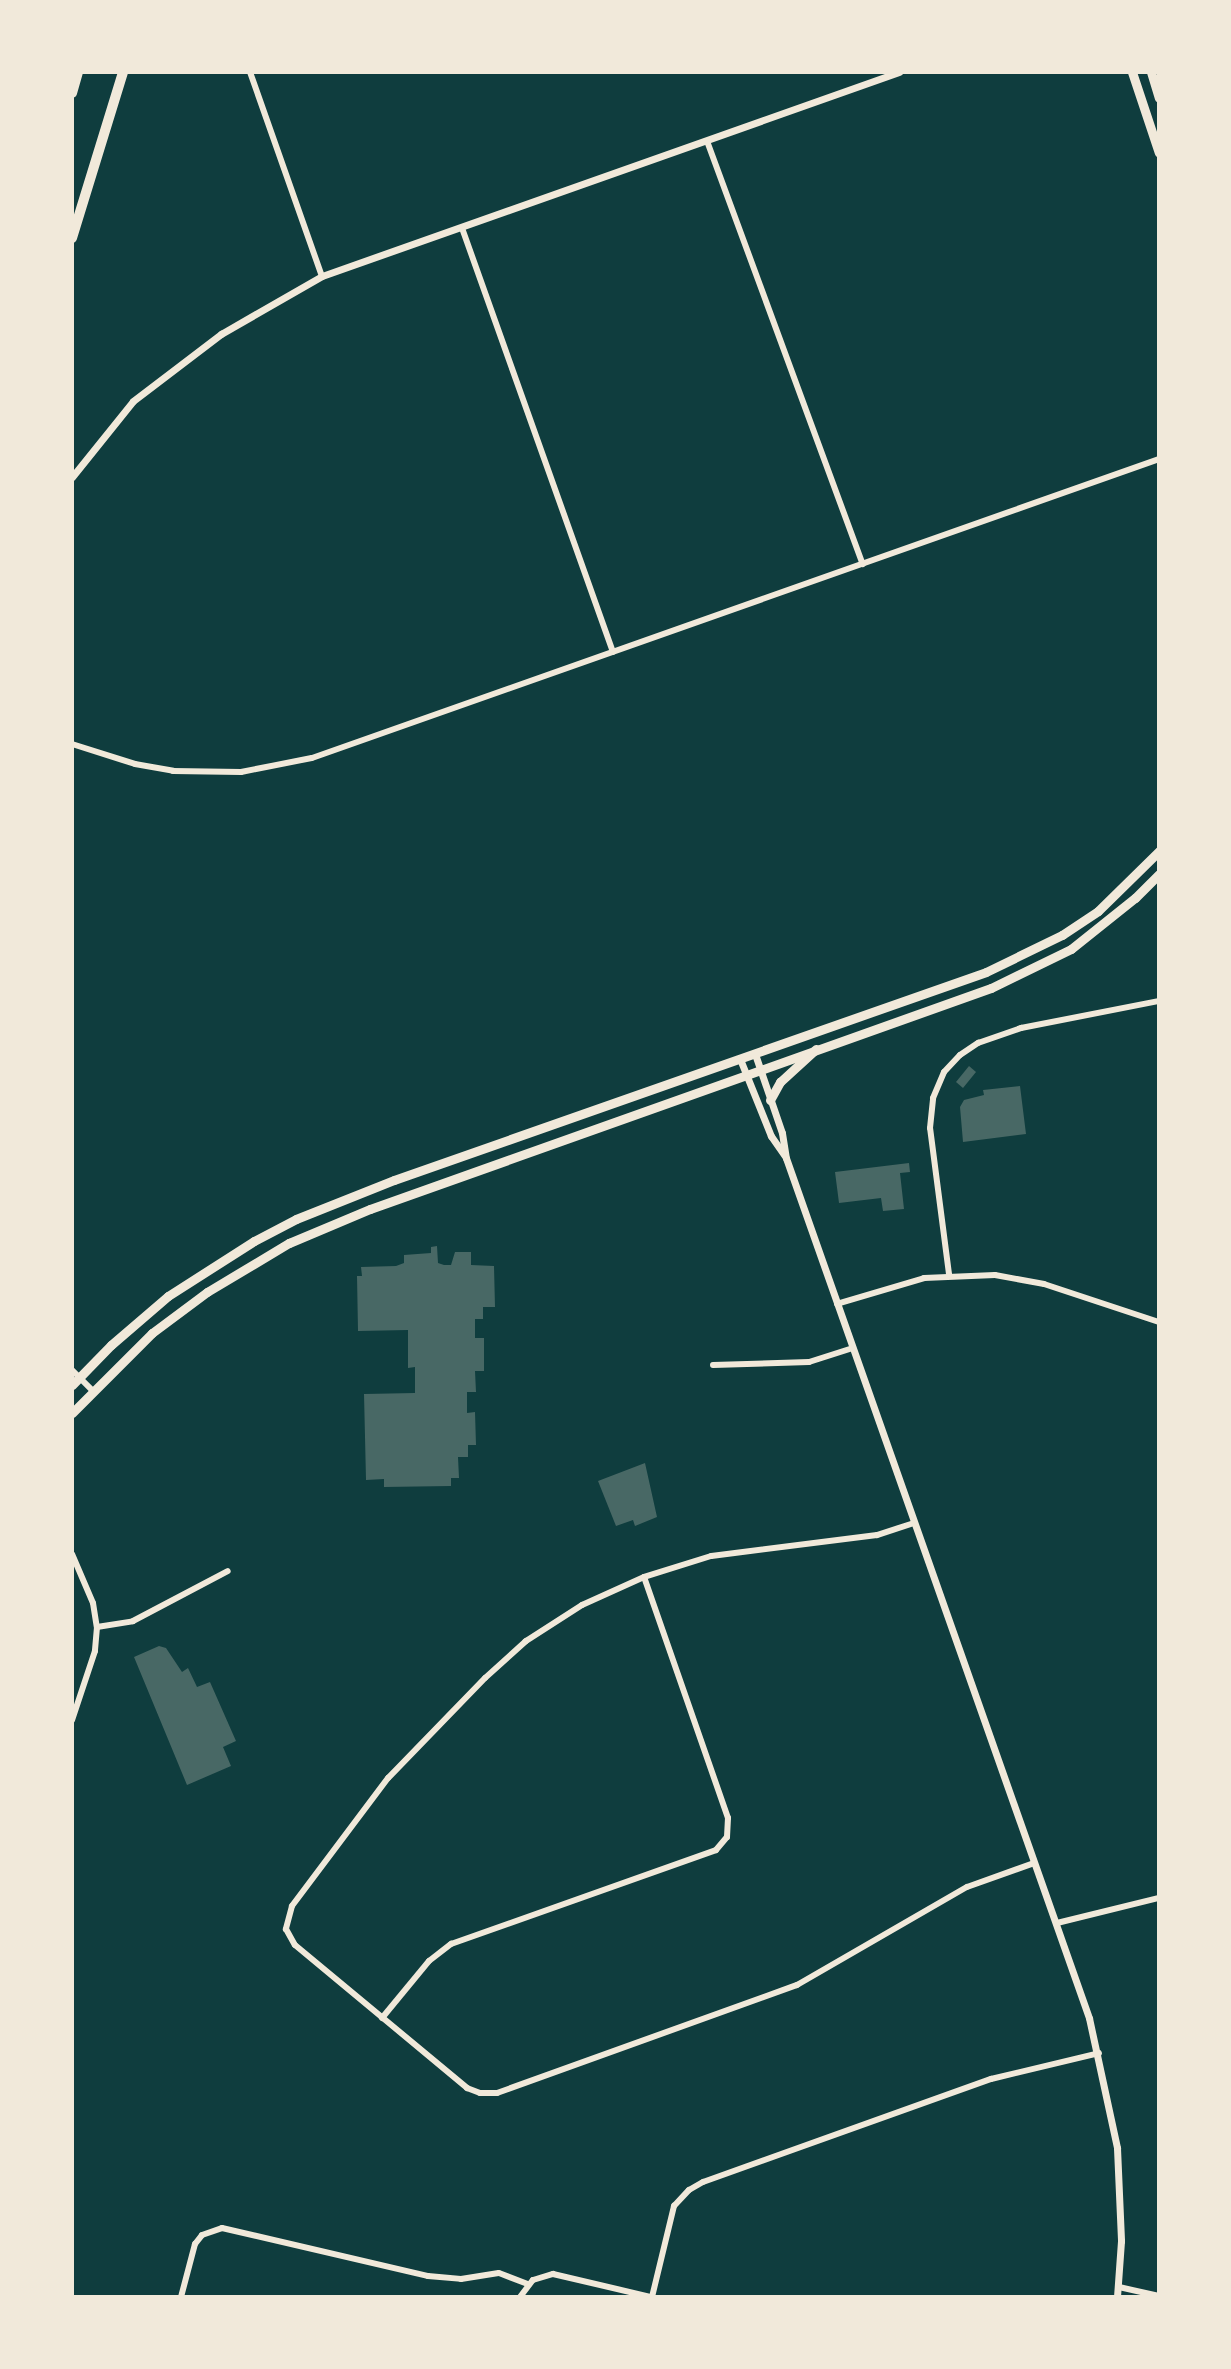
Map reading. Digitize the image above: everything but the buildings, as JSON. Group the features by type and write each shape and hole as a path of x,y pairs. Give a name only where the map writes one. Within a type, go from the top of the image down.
{"highway":[{"path":"72,93 78,72"},
{"path":"72,238 123,72"}],"main road":[{"path":"1132,72 1159,153"},
{"path":"1151,72 1159,98"},
{"path":"74,1377 177,1289 296,1219 394,1180 986,972 1062,935 1098,911 1159,851"},
{"path":"72,1413 92,1390 177,1313 289,1243 370,1209 818,1047 991,988 1071,949 1116,914 1159,874"},
{"path":"770,1100 780,1082 818,1047"}],"street":[{"path":"250,72 322,276"},
{"path":"72,477 133,401 221,334 322,276 899,72"},
{"path":"707,141 863,564"},
{"path":"462,228 613,652"},
{"path":"72,744 135,764 173,771 272,768 400,728 1159,459"},
{"path":"949,1274 930,1128 933,1098 944,1072 960,1055 978,1043 1021,1028 1159,1001"},
{"path":"755,1054 786,1158 1057,1923 1099,2053 1117,2148 1117,2297"},
{"path":"740,1059 771,1136 786,1158"},
{"path":"837,1304 897,1284 949,1274 995,1275 1044,1284 1159,1322"},
{"path":"713,1365 809,1362 853,1348"},
{"path":"74,1377 92,1390"},
{"path":"914,1523 877,1535 711,1556 644,1577 582,1605 526,1641 485,1678 388,1778 292,1906 286,1929 295,1945 467,2088 480,2093 497,2093 797,1985 967,1887 1034,1863"},
{"path":"72,1554 93,1603 97,1627 95,1651 72,1720"},
{"path":"97,1627 133,1621 228,1571"},
{"path":"382,2018 429,1961 451,1944 716,1850 727,1837 728,1818 644,1577"},
{"path":"1057,1923 1159,1898"},
{"path":"520,2297 527,2284 540,2277 555,2275 652,2297 674,2206 703,2182 991,2079 1099,2053"},
{"path":"181,2297 195,2244 202,2235 222,2228 428,2276 461,2279 499,2273 527,2284"},
{"path":"1119,2287 1159,2296"}]}
